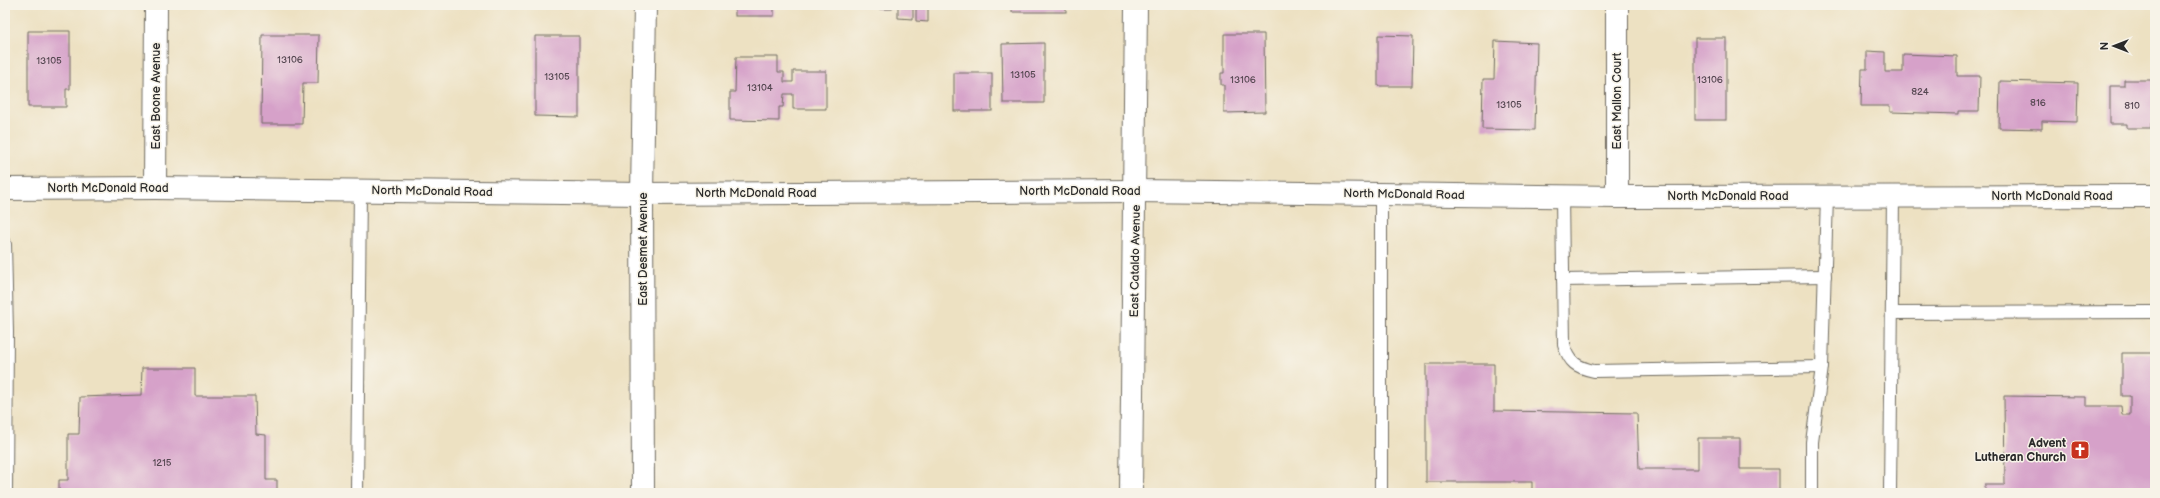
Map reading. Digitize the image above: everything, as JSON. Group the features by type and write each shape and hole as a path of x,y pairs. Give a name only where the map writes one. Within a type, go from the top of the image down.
{"street":[{"name":"East Boone Avenue","path":"155,188 156,5"},
{"name":"East Desmet Avenue","path":"643,493 642,194 644,5"},
{"name":"East Cataldo Avenue","path":"1131,493 1136,191 1136,5"},
{"name":"East Mallon Court","path":"1617,5 1617,197"},
{"name":"North McDonald Road","path":"5,190 155,188 642,194 1136,191 1617,197 2155,196"}],"lane":[{"path":"358,493 360,190"},
{"path":"1381,193 1381,493"},
{"path":"1562,196 1564,345 1568,359 1581,368 1594,371 1822,367"},
{"path":"1812,493 1812,442 1822,367 1827,196"},
{"path":"1890,493 1893,196"},
{"path":"5,244 7,332 6,493"},
{"path":"1563,280 1825,276"},
{"path":"1892,313 2155,312"}],"building":[{"path":"735,5 774,5 774,16 735,16"},
{"path":"877,5 892,5 892,9 877,9"},
{"path":"898,5 913,5 913,19 898,18"},
{"path":"1012,5 1066,5 1066,12 1012,12"},
{"path":"916,6 928,7 928,22 916,21"},
{"path":"28,31 70,31 70,89 66,89 66,107 28,107"},
{"path":"1224,34 1264,34 1265,112 1224,113 1224,85 1221,85 1221,73 1224,73"},
{"path":"262,35 319,35 318,83 303,83 302,124 261,124"},
{"path":"1378,35 1413,36 1412,86 1378,86"},
{"path":"535,36 579,36 579,117 535,116"},
{"path":"1695,38 1726,38 1726,120 1695,120"},
{"path":"1495,41 1537,43 1535,130 1482,129 1483,79 1494,79"},
{"path":"1044,43 1044,103 1003,103 1002,44"},
{"path":"1867,51 1885,52 1885,72 1903,72 1903,54 1957,56 1957,76 1980,76 1979,111 1958,111 1958,114 1890,112 1890,106 1861,106 1862,69 1867,69"},
{"path":"736,57 778,57 778,72 784,72 784,82 793,82 793,71 826,71 826,109 793,109 793,94 784,94 783,107 779,107 779,121 730,120 730,92 735,92"},
{"path":"954,73 992,73 992,111 954,111"},
{"path":"2124,80 2155,80 2155,124 2151,124 2151,128 2127,128 2127,124 2110,124 2110,86 2124,86"},
{"path":"2000,81 2078,83 2077,122 2042,121 2042,129 1999,128"},
{"name":"Advent Lutheran Church","path":"2122,353 2155,353 2155,493 1985,493 1985,485 2005,485 2004,396 2086,397 2086,406 2121,406 2122,415 2130,415 2130,396 2122,396"},
{"path":"1426,364 1494,364 1494,411 1637,413 1639,469 1698,469 1698,438 1740,438 1740,469 1779,469 1779,493 1532,493 1532,482 1426,482"},
{"path":"142,368 195,368 195,396 255,396 256,434 266,435 266,480 277,480 277,493 59,493 59,480 68,480 68,434 79,434 80,397 141,395"}],"place":[{"name":"Advent Lutheran Church","path":"2080,450"}]}
